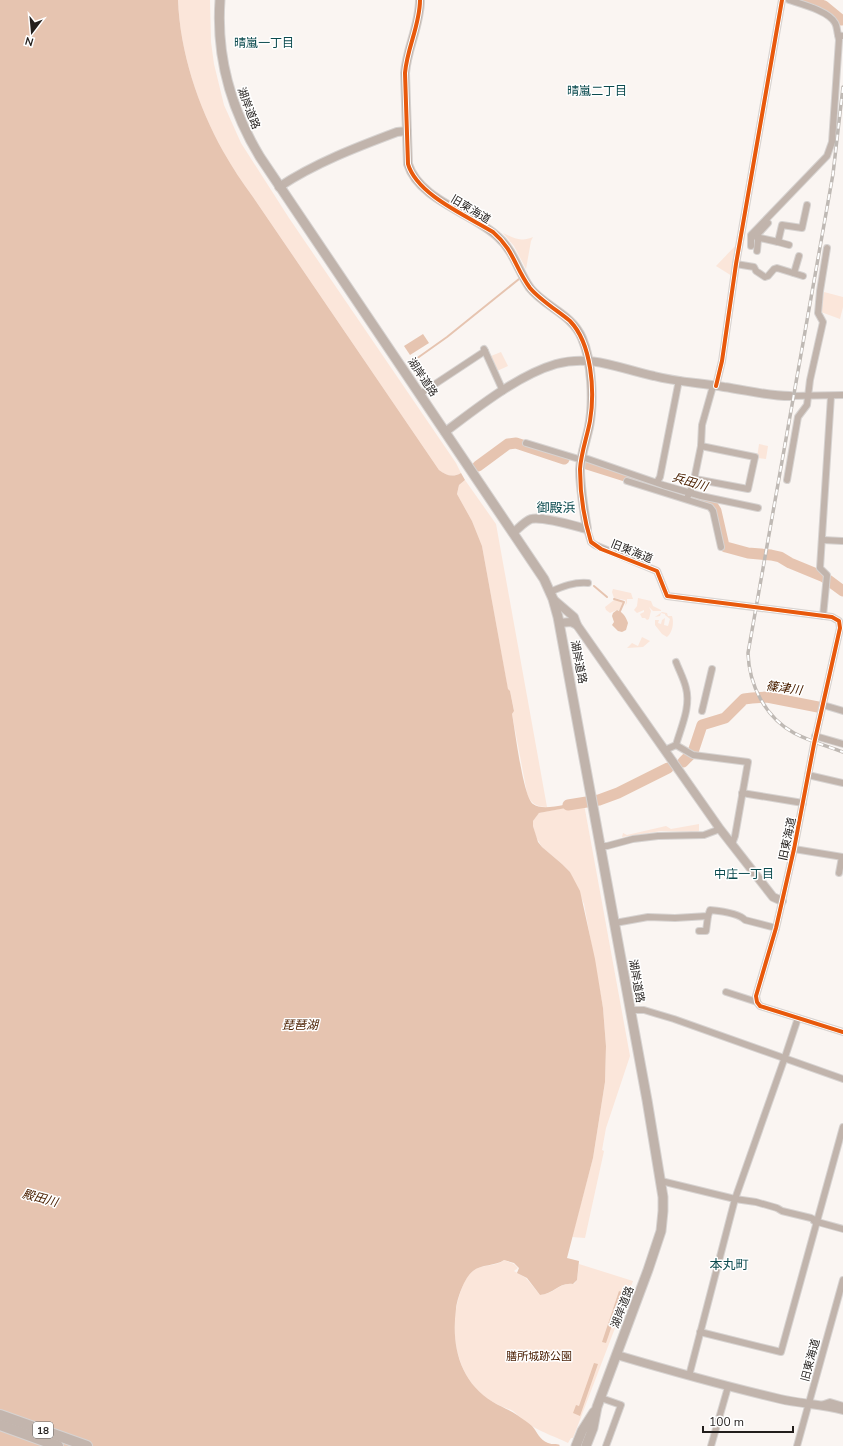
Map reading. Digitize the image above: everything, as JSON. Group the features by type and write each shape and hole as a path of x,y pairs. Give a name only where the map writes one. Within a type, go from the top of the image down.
{"main road":[{"name":"湖岸道路","path":"220,0 220,44 225,76 232,99 249,139 279,187 544,579 552,596 559,623 593,801 661,1181 663,1211 661,1231 599,1403 593,1428 586,1446"},
{"name":"湖岸道路","path":"576,1446 582,1431 599,1403"},
{"name":"18","path":"0,1414 87,1446"},
{"name":"18","path":"0,1425 58,1446"}],"street":[{"name":"旧東海道","path":"420,0 419,15 406,63 405,80 408,164 413,176 440,200 493,232 504,242 530,288 576,327 584,343 588,361 592,404 582,459 581,480 591,542 657,571 667,596 832,617 841,621 815,736 794,849 776,928 756,996 757,1002"},
{"path":"688,496 695,479 701,446 702,425 715,386 723,355 736,264 769,67 782,0"},
{"path":"756,243 750,235 827,156 832,142 840,36 835,22 827,15 819,10 789,0"},
{"path":"279,187 302,172 324,162 397,132 407,131"},
{"path":"778,242 782,225 802,228 807,205"},
{"path":"757,252 756,236 768,223"},
{"path":"742,232 752,234"},
{"path":"739,248 756,243 760,238 789,245"},
{"path":"787,480 798,417 806,406 810,380 823,322 818,313 827,248"},
{"path":"794,273 799,256"},
{"path":"736,264 754,267 756,271 765,277 777,268 802,276"},
{"path":"420,394 484,350 503,391"},
{"path":"445,432 526,376 550,366 576,360 598,361 652,376 768,396 831,396 843,394"},
{"path":"657,482 660,477 679,380"},
{"path":"823,616 826,578 820,568 823,540 831,396"},
{"path":"526,443 657,482 710,507 713,511 721,547"},
{"path":"695,479 748,489 755,457 701,446"},
{"path":"627,482 688,496 758,508"},
{"path":"513,533 530,519 562,523 588,529"},
{"path":"823,540 842,540"},
{"path":"588,582 568,584 552,596 574,617 577,625 720,829 773,897 782,901"},
{"path":"559,623 571,622 577,625"},
{"path":"665,750 676,745 687,708 688,698 686,687 676,662"},
{"path":"702,711 712,669"},
{"path":"823,705 843,711"},
{"path":"815,736 843,744"},
{"path":"676,745 692,754 748,762 735,836 732,844"},
{"path":"808,775 843,782"},
{"path":"742,793 803,803"},
{"path":"600,846 607,846 633,839 658,836 704,835 720,829"},
{"path":"794,849 842,857 839,873"},
{"path":"699,931 706,931 710,910 742,916 745,920 776,928"},
{"path":"615,923 648,917 675,918 708,916"},
{"path":"726,992 757,1002 760,1006 843,1032"},
{"path":"630,1010 644,1010 674,1019 843,1079"},
{"path":"689,1376 735,1199 798,1018"},
{"path":"700,1332 781,1352 843,1127"},
{"path":"661,1181 735,1199 743,1203 766,1208 777,1213 817,1221 843,1229"},
{"name":"旧東海道","path":"797,1446 841,1294 843,1280"},
{"path":"617,1355 728,1387 792,1402 821,1405 843,1410"},
{"path":"711,1446 728,1387"},
{"path":"821,1405 830,1402 843,1406"},
{"path":"599,1403 621,1405 606,1446"}],"green space":[{"path":"178,0 210,0 211,42 214,64 224,105 241,143 289,218 456,463 461,473 449,475 439,470 226,157 206,116 192,78 182,39"},
{"path":"503,233 518,239 533,237 526,269 514,246"},
{"path":"737,244 732,276 716,266"},
{"path":"824,292 843,297 843,307 840,319 821,312"},
{"path":"501,352 508,366 497,371 491,356"},
{"path":"759,444 768,446 766,459 757,458"},
{"path":"465,480 496,524 547,807 534,804 527,793 512,714 514,710 510,691 508,690 482,546 472,521 457,494 459,485"},
{"path":"613,589 631,593 633,599 627,599 625,606 625,600 614,598 612,592"},
{"path":"638,598 651,601 653,606 661,611 653,611 649,607 651,611 649,619 647,620 642,618 640,614 644,612 644,610 637,613 634,610 637,606"},
{"path":"614,600 622,601 623,604 619,610 610,613 605,607"},
{"path":"662,612 667,613 668,616 672,616 673,618 672,630 667,637 662,634 655,625 655,620 659,620 658,623 661,624 662,620 665,618 664,625 668,626 670,619 665,614 661,613 660,616 655,617"},
{"path":"642,637 650,641 643,647 627,648 632,643 638,646"},
{"path":"584,804 630,1056 606,1128 602,1150 604,1151 585,1238 572,1237 593,1158 605,1082 606,1046 603,1008 584,904 570,872 542,847 536,837 533,826 533,821 539,813"},
{"path":"699,824 698,832 661,831 622,837 623,833 627,835 666,826 671,829"},
{"name":"膳所城跡公園","path":"504,1260 514,1264 518,1268 514,1271 526,1278 540,1295 550,1293 564,1285 574,1284 577,1280 579,1264 633,1281 573,1438 571,1438 568,1443 527,1423 513,1411 495,1403 483,1395 467,1376 462,1365 455,1341 455,1316 463,1286 469,1275 476,1269 497,1264"}],"water":[{"name":"琵琶湖","path":"0,0 178,0 182,39 192,78 206,116 226,157 439,470 449,475 461,473 465,480 459,485 457,494 472,521 482,546 508,689 510,691 514,711 512,714 520,762 529,799 533,804 543,807 581,801 582,805 539,813 533,821 533,826 538,842 570,872 580,891 595,959 603,1008 606,1046 605,1082 593,1158 567,1258 579,1261 577,1280 573,1284 560,1286 549,1293 540,1295 527,1278 517,1273 519,1268 514,1263 504,1260 476,1269 467,1278 459,1294 456,1309 455,1336 460,1362 465,1374 482,1394 529,1423 545,1441 550,1444 560,1445 559,1446 0,1446"},
{"path":"423,334 429,343 410,355 404,346"},
{"path":"617,610 624,615 628,623 626,630 622,632 618,631 612,625 614,622 612,616 613,613"},
{"path":"619,1291 623,1293 606,1343 602,1342"},
{"path":"594,1363 598,1364 580,1416 573,1413 576,1405 579,1406"}],"waterway":[{"path":"807,0 824,6 841,20"},
{"path":"409,364 447,337 519,279"},
{"name":"兵田川","path":"478,466 508,444 516,443 564,459"},
{"name":"兵田川","path":"587,464 711,503 716,511 724,546 748,553 780,557 790,563 824,577 843,591"},
{"path":"594,586 607,597"},
{"path":"614,599 624,602 620,611"},
{"name":"篠津川","path":"683,762 693,752 702,725 725,718 744,699 767,697 818,707"},
{"name":"篠津川","path":"568,805 599,800 618,793 668,768"}],"railway":[{"path":"843,87 833,174 748,653 749,665 755,688 760,699 775,718 794,733 843,752"}],"cycle path":[{"path":"420,0 418,18 408,55 405,73 408,164 413,175 432,195 457,212 493,232 500,239 510,252 530,288 570,321 583,342 590,368 592,396 590,421 583,451 580,478 586,524 591,542 601,549 657,571 667,596 832,617 839,621 840,628 814,744 794,849 776,928 756,996 757,1002 760,1006 843,1032"},
{"path":"716,386 722,361 736,264 782,0"}],"district":[{"name":"晴嵐一丁目","path":"264,43"},
{"name":"晴嵐二丁目","path":"597,91"},
{"name":"御殿浜","path":"556,507"},
{"name":"中庄一丁目","path":"744,874"},
{"name":"本丸町","path":"729,1264"}],"water label":[{"name":"殿田川","path":"40,1198"}]}
